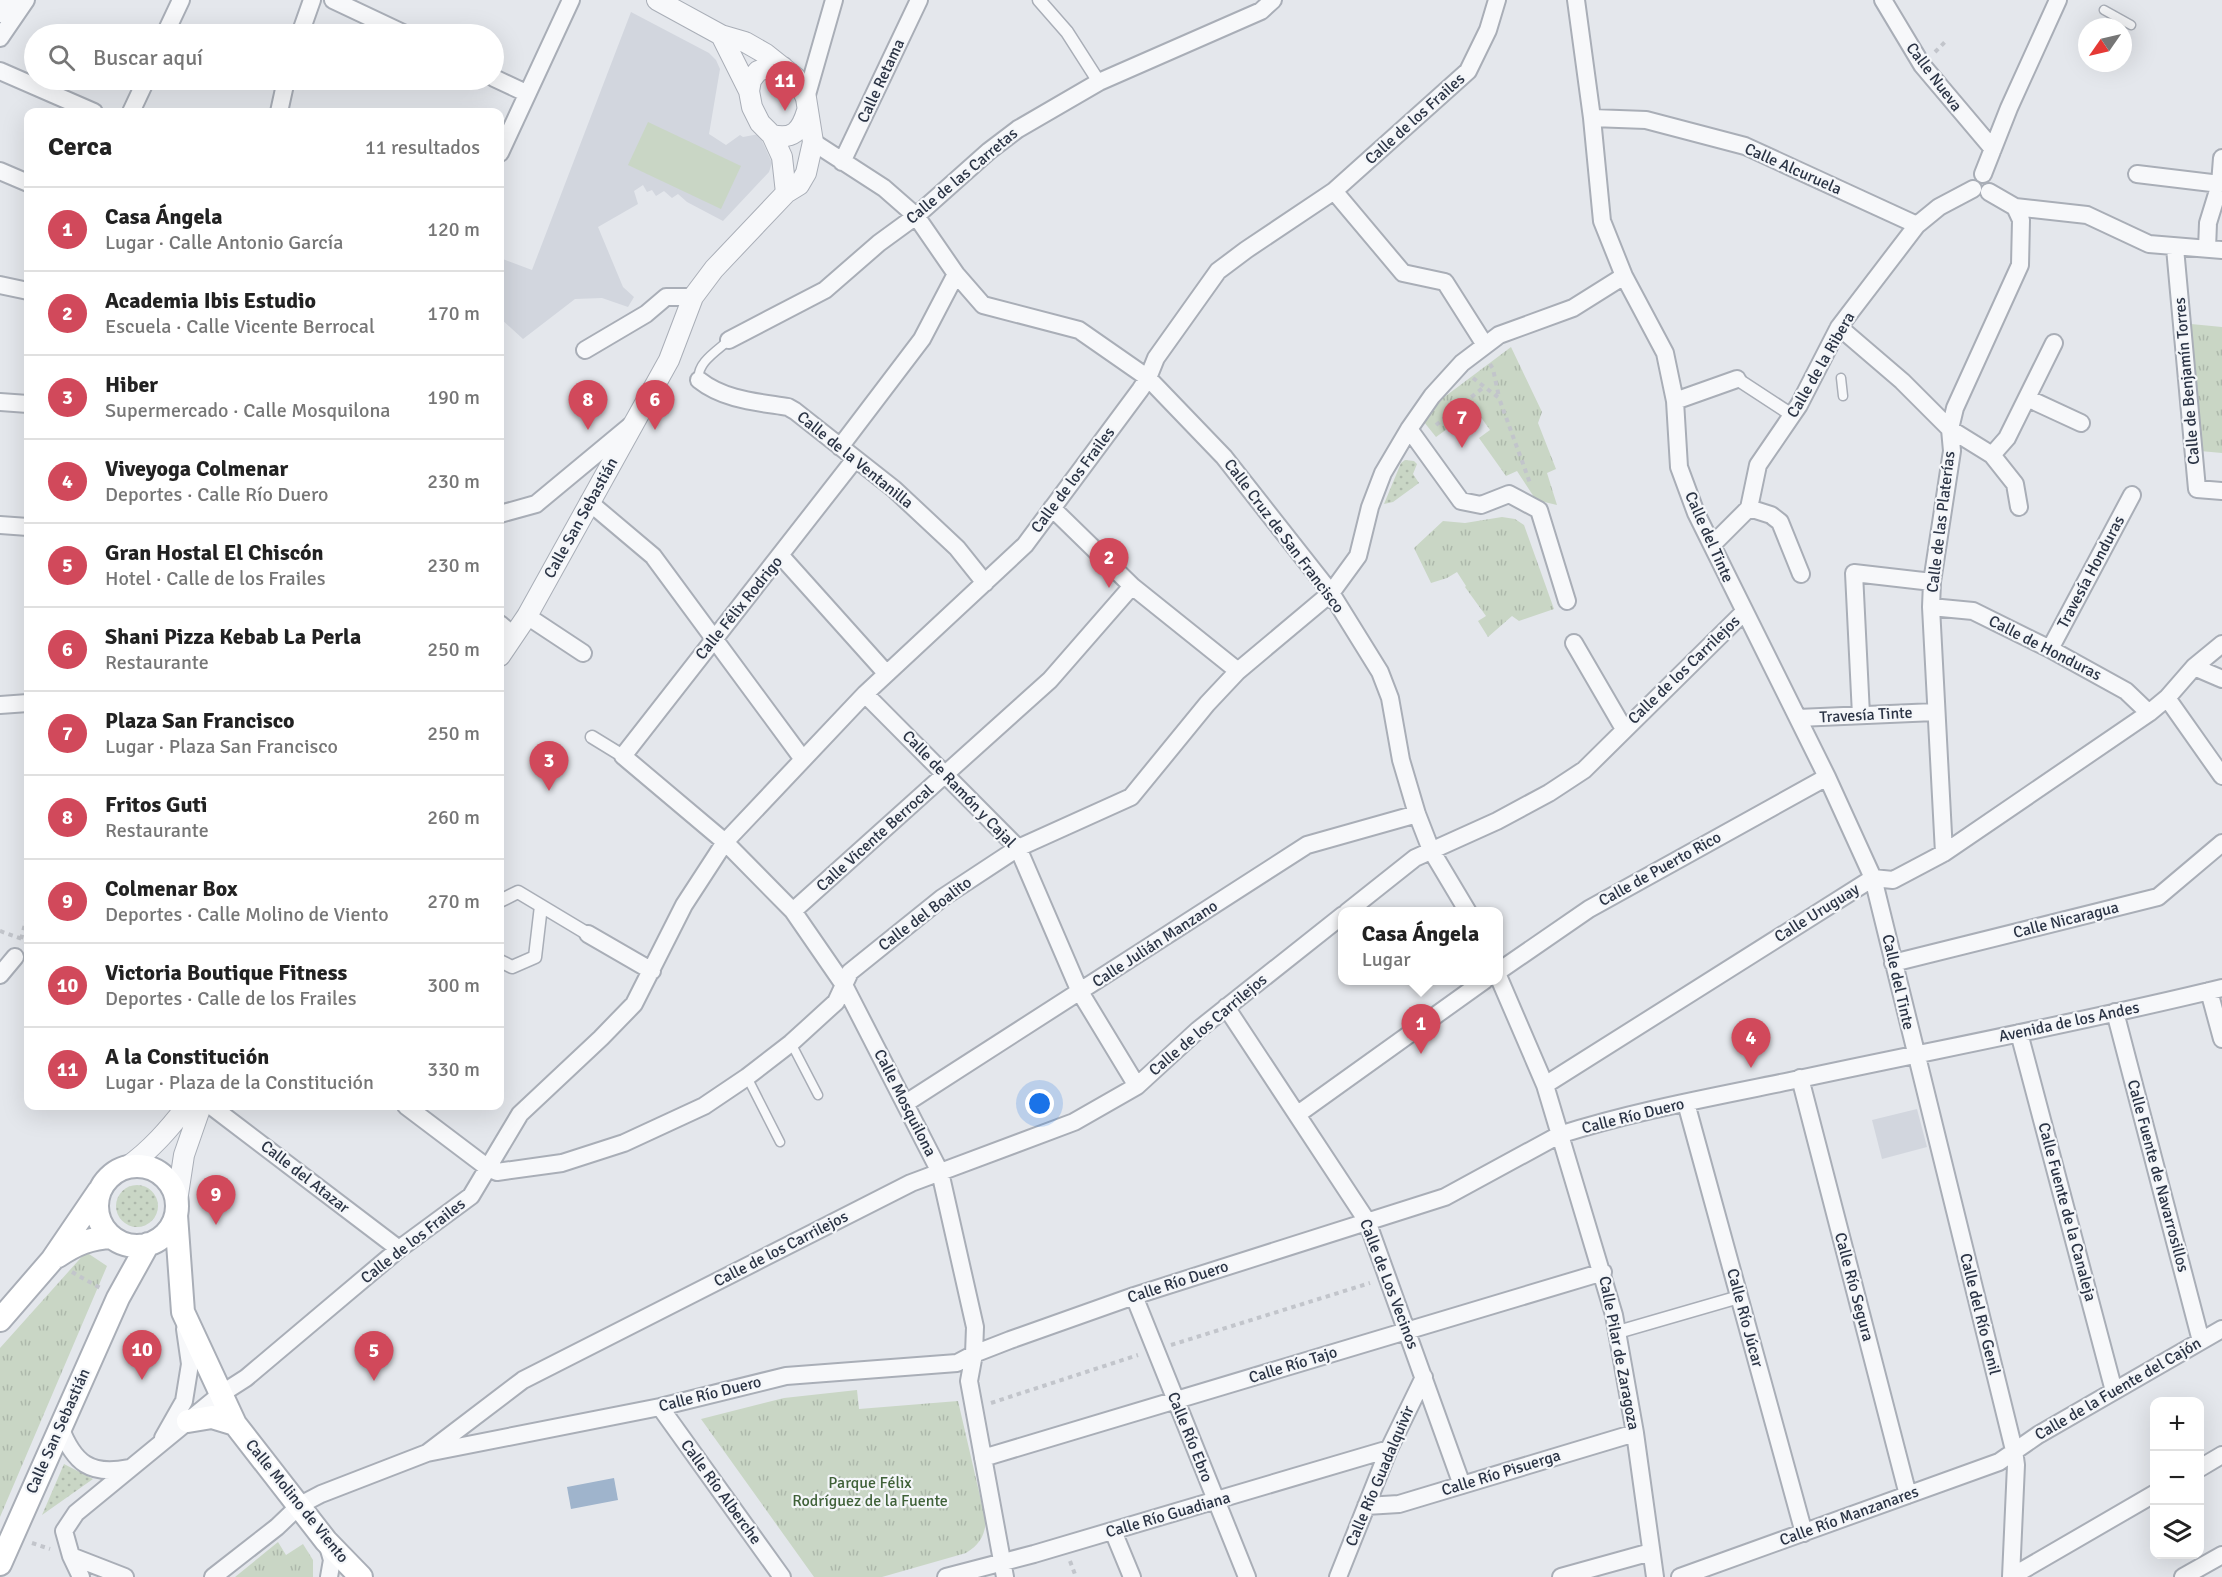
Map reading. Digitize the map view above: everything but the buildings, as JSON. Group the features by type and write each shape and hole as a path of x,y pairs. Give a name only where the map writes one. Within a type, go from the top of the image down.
{"main road":[{"path":"0,1320 52,1260 108,1178 127,1167 147,1168 164,1177 172,1188 176,1208 166,1233 148,1244 132,1245 114,1239 95,1238 77,1244 52,1260"},
{"path":"101,1188 97,1200 98,1214 103,1227 114,1239"},
{"name":"Calle Molino de Viento","path":"176,1208 182,1307"},
{"name":"Calle San Sebastián","path":"114,1239 120,1266 118,1298"},
{"name":"Calle Molino de Viento","path":"148,1244 167,1269 235,1424 326,1541 362,1577"},
{"name":"Calle San Sebastián","path":"0,1564 118,1298 148,1244"},
{"name":"Calle Molino de Viento","path":"188,1421 212,1417 235,1424"}],"street":[{"path":"0,14 10,0"},
{"path":"0,38 26,0"},
{"path":"170,24 181,0"},
{"path":"304,24 312,0"},
{"path":"333,0 384,24"},
{"path":"504,144 571,0"},
{"path":"657,0 721,35 745,42 795,77 806,105 813,142"},
{"path":"772,135 783,137 795,134 803,124 834,0"},
{"name":"Calle Retama","path":"842,162 919,0"},
{"path":"1039,0 1067,32 1099,82"},
{"name":"Calle de las Carretas","path":"729,340 825,290 1018,129 1099,82 1261,10 1273,0"},
{"name":"Calle de los Frailes","path":"81,1577 71,1556 64,1531 76,1513 221,1394 246,1378 399,1249 471,1196 520,1114 634,1004 684,905 725,842 802,758 886,673 1025,545 1148,378 1156,358 1218,271 1334,190 1468,71 1488,30 1497,0"},
{"name":"Calle del Tinte","path":"1576,0 1592,118 1602,220 1624,276 1665,353 1675,401 1679,467 1696,513 1827,777 1873,878 1915,1055"},
{"name":"Calle Nueva","path":"1883,0 1922,65 1993,149"},
{"path":"1981,191 1993,188 1992,181 1983,174 2009,108 2058,0"},
{"path":"721,35 749,92 752,107 760,123 772,135 782,157 786,193"},
{"path":"749,92 751,80 758,71 770,67 783,67"},
{"path":"0,71 24,81"},
{"path":"504,83 526,93"},
{"path":"44,90 85,108"},
{"path":"133,108 141,90"},
{"path":"280,108 284,90"},
{"name":"Calle Alcuruela","path":"1592,118 1646,120 1745,146 1917,225"},
{"name":"Calle Cruz de San Francisco","path":"813,142 884,188 916,216 956,274 983,305 1079,330 1148,378 1224,457 1331,593 1380,672 1390,699 1401,760 1417,814 1431,849 1465,907"},
{"name":"Calle San Sebastián","path":"507,630 527,616 669,360 693,297 714,269 786,193 799,185 806,173 813,142"},
{"path":"1981,191 2015,207 2087,215 2149,244 2215,250 2208,223 2220,184 2222,158"},
{"path":"0,171 24,181"},
{"path":"2137,174 2220,184"},
{"path":"1334,190 1403,273 1445,282 1485,345"},
{"name":"Calle de la Ribera","path":"1749,508 1758,465 1813,381 1846,337 1917,225 1939,207 1981,191"},
{"name":"Calle de las Platerías","path":"1944,853 1935,712 1932,582 1952,451 1950,429 1955,408 2020,265 2021,220 2015,207"},
{"name":"Calle de Benjamín Torres","path":"2175,248 2197,489 2222,491"},
{"path":"840,447 922,339 956,274"},
{"name":"Calle del Boalito","path":"488,1168 497,1172 562,1163 624,1143 704,1106 791,1043 836,1002 850,972 942,898 1018,848 1131,796 1207,704 1238,671 1331,593 1358,556 1383,473 1413,434 1432,396 1462,363 1499,335 1573,308 1624,276"},
{"path":"0,285 24,290"},
{"path":"585,350 646,314 666,297 693,297"},
{"path":"1846,337 1902,381 1950,429 1992,455 2015,484 2019,507"},
{"path":"1992,455 2007,438 2054,343"},
{"path":"1675,401 1737,379 1792,415"},
{"name":"Calle de la Ventanilla","path":"699,380 712,391 736,398 788,407 894,489 957,548 985,582"},
{"path":"2027,398 2081,423"},
{"path":"0,402 24,404"},
{"name":"Calle San Sebastián","path":"504,513 536,504 635,421"},
{"path":"1413,434 1461,501 1481,505 1509,494 1539,510 1567,602"},
{"name":"Calle Félix Rodrigo","path":"623,756 855,459"},
{"name":"Travesía Honduras","path":"2050,649 2132,495"},
{"path":"590,502 653,556 802,758"},
{"path":"1052,508 1132,586 1238,671"},
{"path":"1712,545 1749,508 1771,515 1780,522 1802,574"},
{"path":"0,525 24,527"},
{"path":"781,556 886,673"},
{"path":"1862,715 1854,573 1932,582"},
{"name":"Calle Vicente Berrocal","path":"793,911 1050,680 1132,586"},
{"name":"Calle de Honduras","path":"1931,607 1973,611 2050,649 2126,691 2149,713"},
{"name":"Calle de los Carrilejos","path":"1353,907 1415,858 1497,821 1549,793 1584,770 1744,612"},
{"path":"527,616 582,653"},
{"name":"Calle de los Carrilejos","path":"1574,643 1624,729"},
{"name":"Calle Uruguay","path":"1545,1085 1873,878 1893,880 1944,853 2149,713 2167,698 2194,667 2222,644"},
{"path":"2194,667 2222,679"},
{"name":"Calle de Ramón y Cajal","path":"865,694 1018,848 1080,992 1137,1086"},
{"path":"2167,698 2222,776"},
{"path":"0,705 24,703"},
{"name":"Travesía Tinte","path":"1798,718 1935,712"},
{"name":"Calle Mosquilona","path":"592,737 623,756 725,842 793,911 844,985 940,1172 975,1326 974,1354 969,1381 1004,1569"},
{"name":"Calle de Puerto Rico","path":"1503,968 1589,909 1827,777"},
{"name":"Calle Julián Manzano","path":"906,1104 1307,845 1417,814"},
{"name":"Calle Nicaragua","path":"1893,963 2158,897 2222,843"},
{"path":"504,899 518,892 652,971"},
{"path":"504,963 512,967 535,957 541,906"},
{"name":"Calle de los Carrilejos","path":"213,1577 277,1527 300,1505 321,1494 427,1454 523,1380 910,1183 1074,1122 1137,1086 1198,1030 1338,919"},
{"path":"0,975 15,957"},
{"path":"1298,1114 1479,985"},
{"path":"1502,985 1545,1085 1559,1135"},
{"path":"2216,989 2222,1039"},
{"name":"Avenida de los Andes","path":"1915,1055 2216,989"},
{"name":"Calle de Los Vecinos","path":"1226,1007 1367,1221 1462,1485"},
{"name":"Calle Fuente de Navarrosillos","path":"2115,1012 2201,1341"},
{"name":"Calle Fuente de la Canaleja","path":"2019,1033 2114,1391"},
{"name":"Calle Río Duero","path":"427,1454 660,1407 786,1376 957,1363 974,1354 1134,1296 1445,1197 1559,1135 1686,1102 1915,1055"},
{"name":"Calle del Río Genil","path":"1915,1055 2014,1450 2016,1464 2011,1577"},
{"name":"Calle Río Segura","path":"1800,1078 1908,1495"},
{"name":"Calle Río Júcar","path":"1686,1102 1804,1533"},
{"path":"127,1167 145,1154 184,1110"},
{"name":"Calle Molino de Viento","path":"176,1208 184,1155 200,1110"},
{"name":"Calle del Atazar","path":"216,1110 399,1249"},
{"path":"410,1110 488,1168"},
{"name":"Calle Pilar de Zaragoza","path":"1559,1135 1603,1272 1618,1332 1655,1577"},
{"name":"Calle Río Tajo","path":"983,1458 1603,1272"},
{"name":"Calle Río Ebro","path":"1134,1296 1247,1577"},
{"path":"1618,1332 1739,1298"},
{"name":"Calle Molino de Viento","path":"182,1307 190,1364"},
{"name":"Calle de la Fuente del Cajón","path":"2014,1450 2222,1329"},
{"name":"Calle de los Frailes","path":"158,1447 184,1401 190,1364"},
{"name":"Calle Río Guadalquivir","path":"1338,1577 1389,1449 1424,1377"},
{"name":"Calle Río Alberche","path":"660,1407 782,1577"},
{"path":"60,1427 68,1448 80,1462 96,1470 111,1472 133,1467"},
{"name":"Calle Río Pisuerga","path":"1366,1506 1399,1504 1635,1434"},
{"name":"Calle Río Guadiana","path":"946,1577 1004,1569 1113,1531 1389,1449"},
{"name":"Calle Río Manzanares","path":"1680,1577 1999,1462 2014,1450"},
{"path":"2204,1465 2222,1455"},
{"path":"2011,1577 2150,1496"},
{"path":"1113,1531 1132,1577"},
{"path":"326,1541 332,1560 329,1577"},
{"path":"1561,1577 1652,1552"},
{"path":"2183,1577 2222,1555"},
{"path":"71,1556 125,1577"}],"lane":[{"path":"2104,10 2118,18"},
{"path":"699,380 698,373 705,362 729,340"},
{"path":"1840,378 1843,396"},
{"path":"791,1043 818,1095"},
{"path":"747,1077 780,1142"}],"path":[{"path":"1493,369 1499,398 1539,510"},
{"path":"1475,381 1499,398"},
{"path":"1413,434 1484,387"},
{"path":"21,939 24,928"},
{"path":"0,931 10,934"},
{"path":"52,1260 118,1298"},
{"path":"974,1408 1388,1277"},
{"path":"11,1536 71,1556"}],"shaded area":[{"path":"631,12 709,53 716,60 720,69 709,134 726,145 740,135 743,137 759,134 772,163 769,172 723,221 687,202 678,194 672,198 664,191 656,196 652,190 647,192 643,185 634,191 638,204 598,227 623,287 634,297 628,307 602,298 575,299 523,339 504,322 504,260 532,270"},
{"path":"1917,1109 1927,1147 1882,1159 1872,1120"}],"green space":[{"path":"648,122 741,166 721,209 628,165"},
{"path":"2191,324 2222,327 2222,453 2200,451"},
{"path":"1511,347 1542,412 1538,423 1556,469 1547,473 1557,505 1536,500 1517,471 1506,476 1479,438 1490,430 1475,409 1436,437 1424,422 1443,398"},
{"path":"1405,460 1414,461 1417,464 1413,474 1419,483 1393,502 1384,504 1401,463"},
{"path":"1502,517 1515,519 1524,525 1554,609 1519,621 1512,616 1488,637 1478,621 1486,616 1457,572 1431,583 1414,548 1443,521 1465,523"},
{"path":"137,1185 145,1186 152,1191 157,1198 157,1214 152,1221 145,1226 137,1227 129,1226 122,1221 117,1214 116,1206 117,1198 122,1191 129,1186"},
{"path":"86,1252 107,1266 0,1517 0,1348"},
{"name":"Parque Félix Rodríguez de la Fuente","path":"857,1390 859,1409 958,1401 986,1522 978,1544 971,1550 882,1577 814,1577 701,1419 784,1398"},
{"path":"64,1464 93,1479 42,1515"},
{"path":"278,1542 286,1555 303,1544 313,1560 313,1577 235,1577"}],"water":[{"path":"614,1478 618,1500 571,1509 567,1487"}],"place":[{"name":"A la Constitución","path":"785,111"},
{"name":"Fritos Guti","path":"588,430"},
{"name":"Shani Pizza Kebab La Perla","path":"655,430"},
{"name":"Plaza San Francisco","path":"1462,448"},
{"name":"Academia Ibis Estudio","path":"1109,588"},
{"name":"Hiber","path":"549,791"},
{"name":"Casa Ángela","path":"1421,1054"},
{"name":"Viveyoga Colmenar","path":"1751,1068"},
{"name":"Colmenar Box","path":"216,1225"},
{"name":"Victoria Boutique Fitness","path":"142,1380"},
{"name":"Gran Hostal El Chiscón","path":"374,1381"}]}
